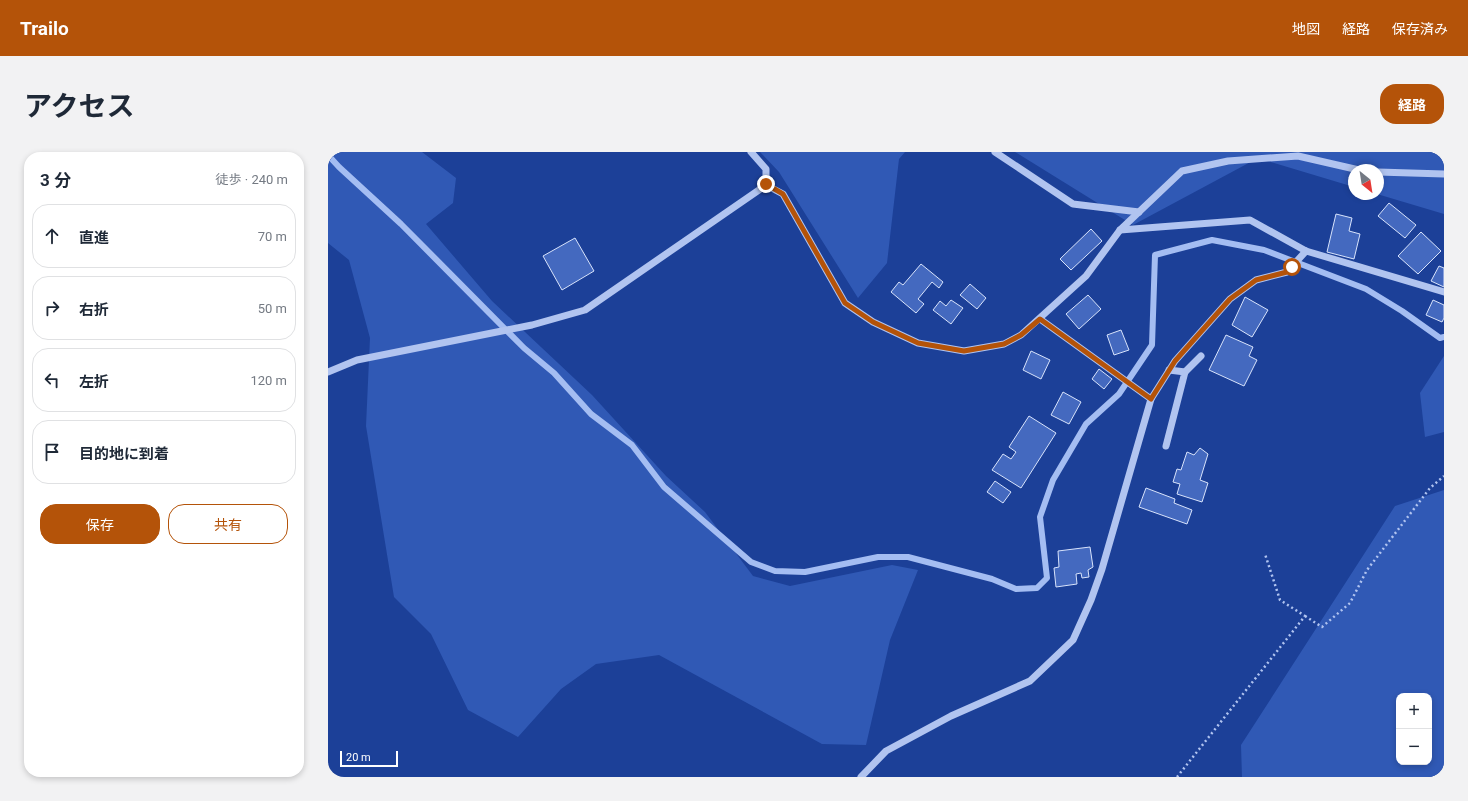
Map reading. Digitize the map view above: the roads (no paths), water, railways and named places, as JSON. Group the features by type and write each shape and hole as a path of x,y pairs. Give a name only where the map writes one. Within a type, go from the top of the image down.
{"street":[{"path":"750,152 766,169 766,184"},
{"path":"995,152 1073,204 1139,212"},
{"path":"766,184 783,194 845,303 873,322 918,343 964,351 1004,344 1021,335 1086,276 1120,230 1182,171 1258,158 1298,156 1348,167"},
{"path":"1384,172 1444,174"},
{"path":"328,372 357,360 532,325 585,310 766,184"},
{"path":"1120,230 1250,220 1304,254 1444,292"},
{"path":"861,777 886,751 951,716 1030,682 1073,640 1091,600 1102,570 1151,399 1175,361 1230,299 1256,280 1287,272 1304,254"},
{"path":"1040,319 1151,399"},
{"path":"1166,446 1185,372 1201,356"},
{"path":"1169,370 1185,372"}],"waterway":[{"path":"328,155 401,224 524,348 554,373 591,414 632,445 664,487 751,562 775,571 805,572 878,557 908,557 992,579 1016,589 1037,588 1047,578 1040,517 1053,480 1086,424 1119,394 1152,345 1155,255 1212,240 1264,250 1366,289 1402,311 1440,338 1444,337"}]}
